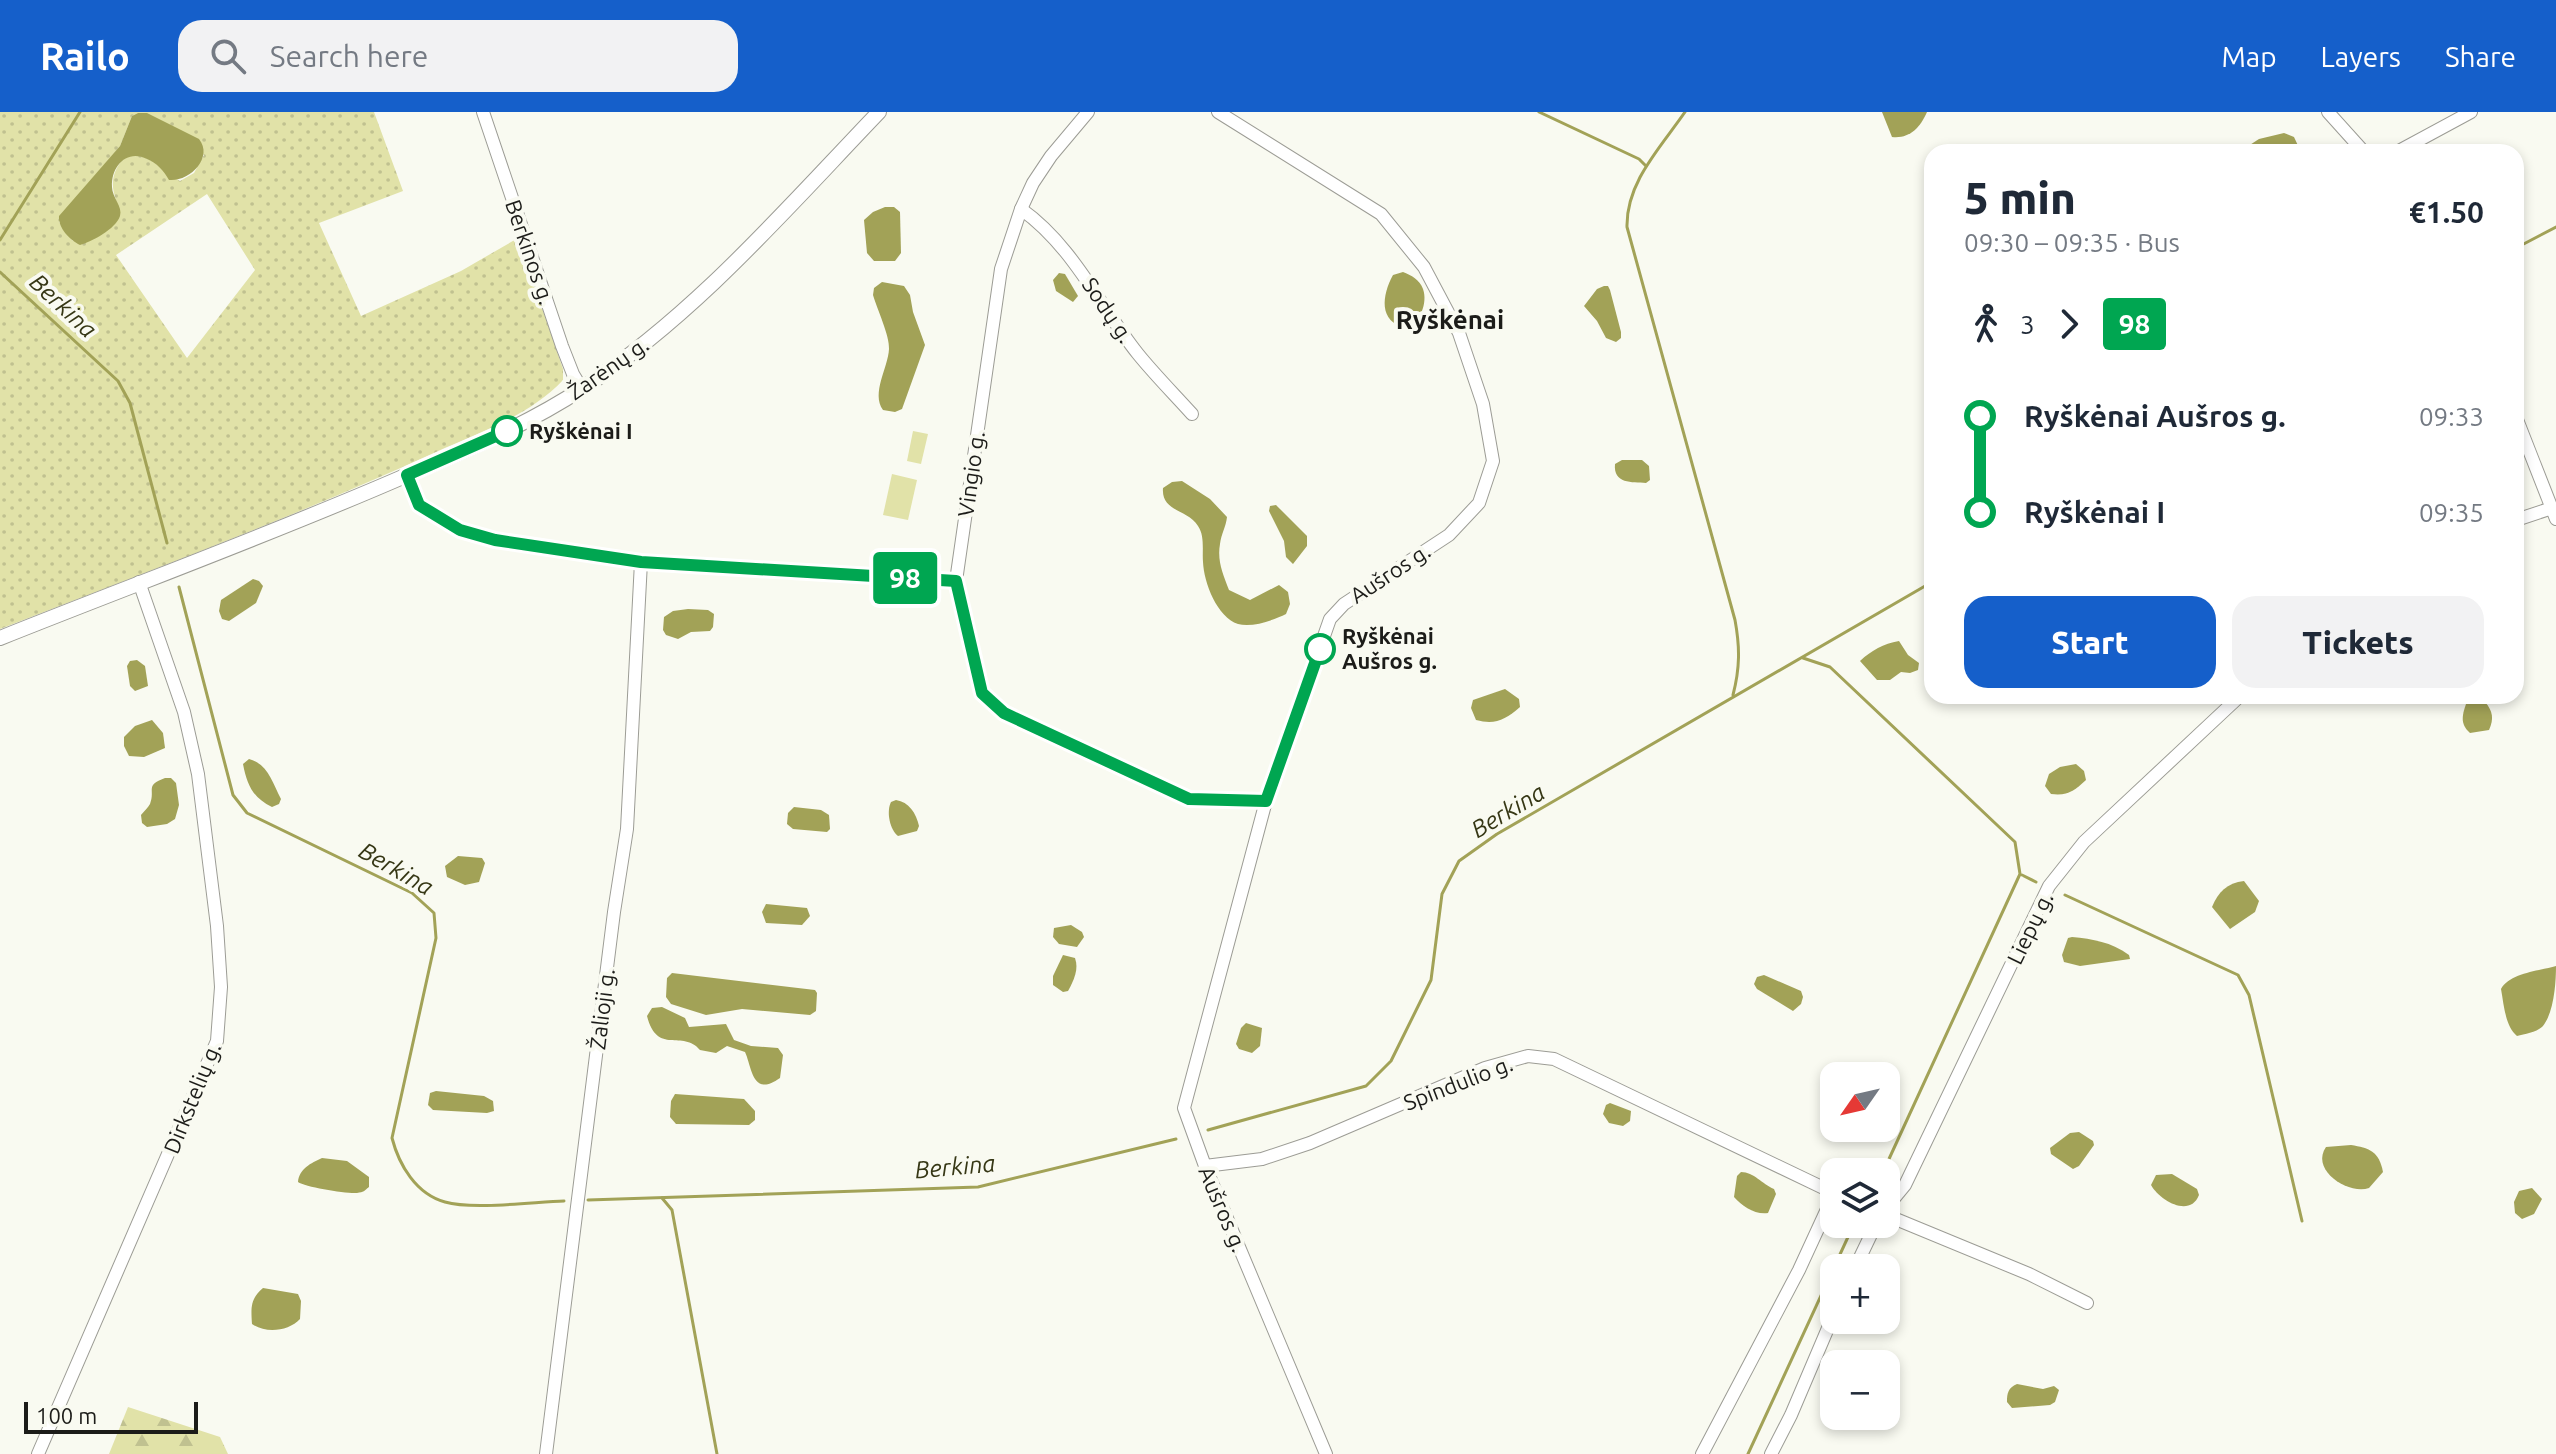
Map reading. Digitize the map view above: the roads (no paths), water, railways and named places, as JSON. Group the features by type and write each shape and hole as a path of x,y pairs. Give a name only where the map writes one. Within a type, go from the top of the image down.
{"main road":[{"name":"Žarėnų g.","path":"0,638 338,506 494,438 582,389 657,333 724,274 879,112"}],"street":[{"name":"Berkinos g.","path":"483,112 562,346 582,389"},
{"name":"Vingio g.","path":"1088,112 1033,183 1001,269 956,581 982,693 1004,713 1189,799 1266,801"},
{"name":"Aušros g.","path":"1218,112 1381,214 1424,267 1459,333 1483,404 1493,461 1479,503 1449,535 1344,604 1330,619 1266,801 1184,1108 1205,1166 1326,1454"},
{"path":"2328,112 2357,144"},
{"path":"2412,144 2471,112"},
{"name":"Sodų g.","path":"1021,209 1033,217 1080,269 1137,353 1192,414"},
{"path":"2524,437 2554,513 2524,519"},
{"path":"407,475 419,505 460,530 495,540 641,562 956,581"},
{"name":"Žalioji g.","path":"546,1454 627,829 641,562"},
{"name":"Dirkstelių g.","path":"38,1454 217,1041 221,987 217,926 198,774 184,712 139,582"},
{"name":"Liepų g.","path":"1900,1191 2049,886 2084,842 2231,704"},
{"name":"Spindulio g.","path":"1205,1166 1262,1159 1310,1143 1485,1068 1528,1056 1554,1059 1820,1186"},
{"path":"1900,1221 2014,1267 2087,1303"},
{"path":"1702,1454 1820,1224"},
{"path":"1771,1454 1825,1334"}],"waterway":[{"path":"0,240 80,112"},
{"path":"1539,112 1639,159 1646,166"},
{"path":"1685,112 1639,180 1632,195 1627,227 1735,620 1738,658 1733,695"},
{"name":"Berkina","path":"2524,244 2556,227"},
{"name":"Berkina","path":"0,272 118,381 130,403 167,543"},
{"name":"Berkina","path":"179,587 233,795 247,813 412,893 434,913 436,938 392,1138 404,1168 425,1192 445,1202 487,1205 564,1201"},
{"name":"Berkina","path":"1208,1130 1366,1086 1391,1061 1431,980 1442,894 1459,861 1497,834 1924,587"},
{"path":"1803,658 1830,667 2015,842 2020,874 1889,1158"},
{"path":"2022,875 2036,882"},
{"path":"2065,895 2238,975 2249,995 2302,1221"},
{"name":"Berkina","path":"588,1200 978,1187 1176,1139"},
{"path":"662,1198 672,1210 717,1454"},
{"path":"1748,1454 1848,1238"}],"place":[{"name":"Ryškėnai I","path":"507,431"},
{"name":"Ryškėnai Aušros g.","path":"1320,649"}],"district":[{"name":"Ryškėnai","path":"1450,320"}]}
